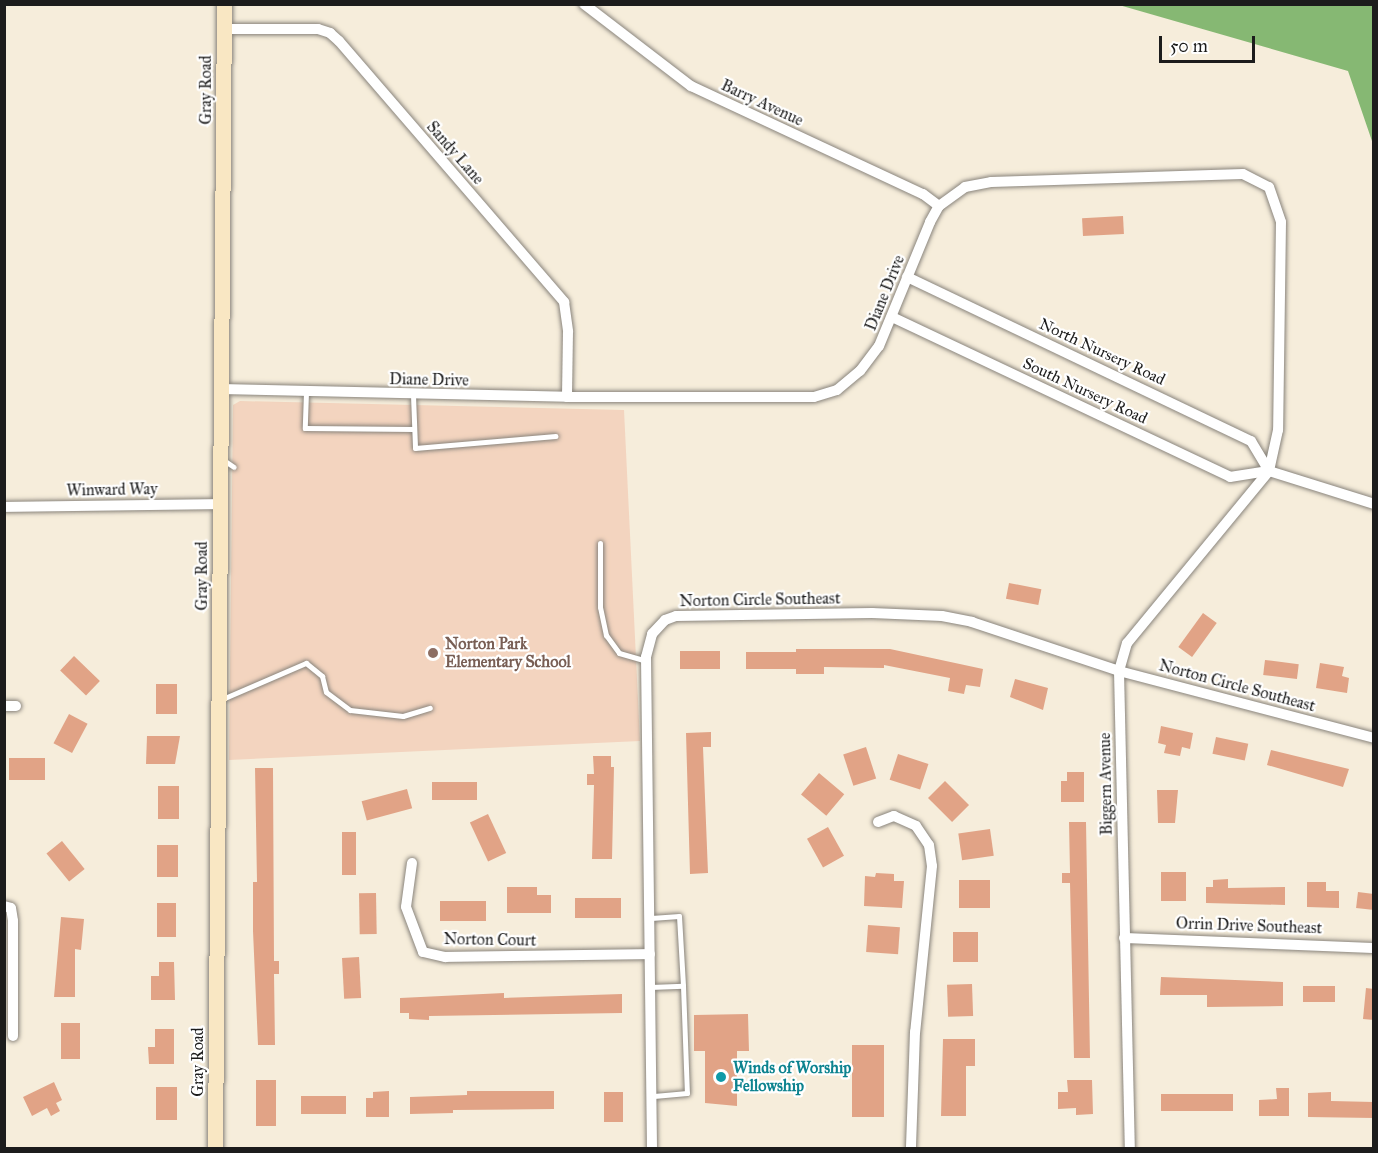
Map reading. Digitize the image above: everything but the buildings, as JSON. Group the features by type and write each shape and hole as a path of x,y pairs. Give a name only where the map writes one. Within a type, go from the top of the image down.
{"street":[{"name":"Gray Road","path":"215,1149 224,4"},
{"name":"Barry Avenue","path":"585,4 691,86 923,194 939,206"},
{"name":"Sandy Lane","path":"224,29 318,29 330,33 339,41 564,302 568,332 567,398"},
{"name":"Diane Drive","path":"222,389 567,398 814,397 837,390 860,371 879,346 939,206 965,187 991,182 1243,174 1269,187 1281,222 1278,430 1269,471"},
{"name":"North Nursery Road","path":"907,277 1251,441 1269,471"},
{"name":"South Nursery Road","path":"892,317 1230,477 1269,471"},
{"path":"1269,471 1374,504"},
{"name":"Biggern Avenue","path":"1130,1149 1119,671 1127,643 1269,471"},
{"name":"Winward Way","path":"4,507 220,504"},
{"name":"Norton Circle Southeast","path":"652,1149 651,918 646,661 657,626 676,616 910,613 972,622 1119,671 1374,738"},
{"path":"878,822 894,816 916,826 930,845 932,866 911,1086 911,1149"},
{"name":"Norton Court","path":"412,863 406,907 423,952 445,957 650,954"},
{"path":"4,906 11,908 13,921 13,1036"},
{"name":"Orrin Drive Southeast","path":"1124,938 1374,948"}],"lane":[{"path":"306,392 304,428 414,429"},
{"path":"412,395 415,448 555,436"},
{"path":"221,458 234,467"},
{"path":"600,543 600,607 606,635 619,653 646,661"},
{"path":"218,701 306,663 322,676 326,692 350,710 403,716 430,708"},
{"path":"651,918 680,916 687,1093 651,1096"},
{"path":"650,987 683,986"}],"shaded area":[{"name":"Norton Park Elementary School","path":"240,401 624,410 640,741 229,760 233,405"}],"green space":[{"path":"1119,5 1373,5 1373,144 1348,71"}],"place":[{"name":"Norton Park Elementary School","path":"433,653"},
{"name":"Winds of Worship Fellowship","path":"721,1077"}]}
